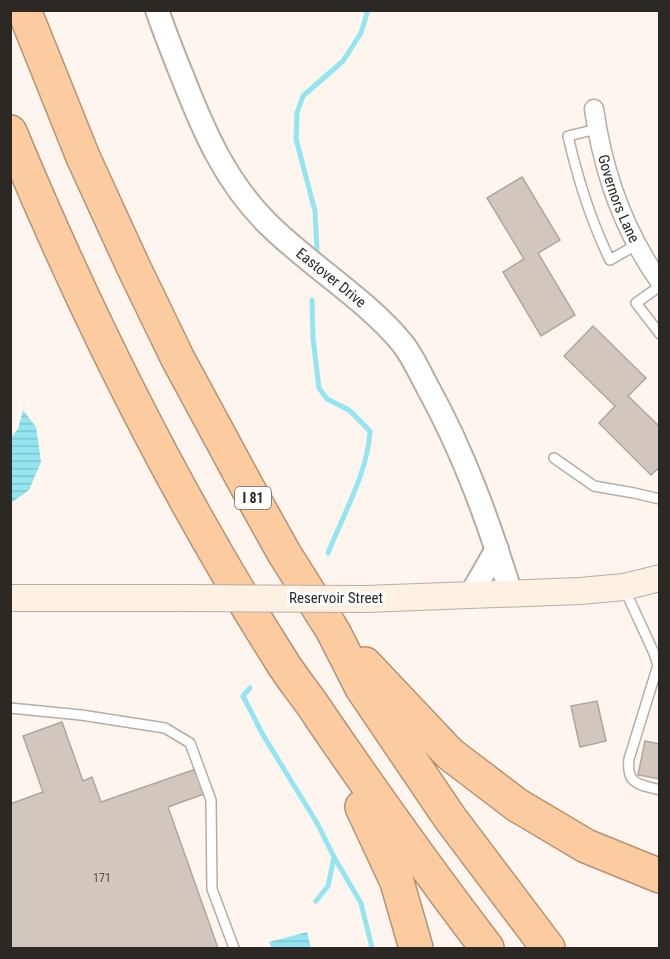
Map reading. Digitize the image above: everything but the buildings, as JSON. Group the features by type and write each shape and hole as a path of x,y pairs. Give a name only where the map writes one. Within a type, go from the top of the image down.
{"highway":[{"name":"I 81","path":"24,10 83,157 172,348 219,437 274,535 333,630 357,679 469,844 548,948"},
{"path":"10,132 86,303 139,411 210,542 283,664 311,722 374,828 396,882 416,948"},
{"path":"333,630 450,754 517,805 586,846 660,876"},
{"path":"283,664 391,820 487,948"}],"main road":[{"name":"Reservoir Street","path":"10,598 470,596 624,587 660,578"}],"street":[{"name":"Eastover Drive","path":"157,10 216,157 241,192 266,222 300,254 353,294 404,346 434,398 475,488 512,594"},
{"name":"Governors Lane","path":"594,109 610,180 622,217 660,284"},
{"path":"470,596 497,549"}],"lane":[{"path":"597,129 568,136 577,176 593,225 610,260 636,245"},
{"path":"660,284 636,303 660,334"},
{"path":"554,458 594,486 634,492 660,499"},
{"path":"624,587 658,665 657,678 629,759 627,772 631,780 638,784 660,790"},
{"path":"10,708 165,728 190,743 212,800 212,889 234,948"}],"water":[{"path":"23,410 36,427 41,462 29,490 11,503 11,437 18,429"},
{"path":"307,932 311,948 271,948 269,942"}],"waterway":[{"path":"317,251 315,211 296,139 297,113 303,96 343,61 361,33 368,10"},
{"path":"312,300 313,338 319,388 327,399 349,410 370,431 360,478 328,553"},
{"path":"250,688 243,696 263,735 317,823 361,903 372,948"},
{"path":"316,901 328,886 334,857"}]}
